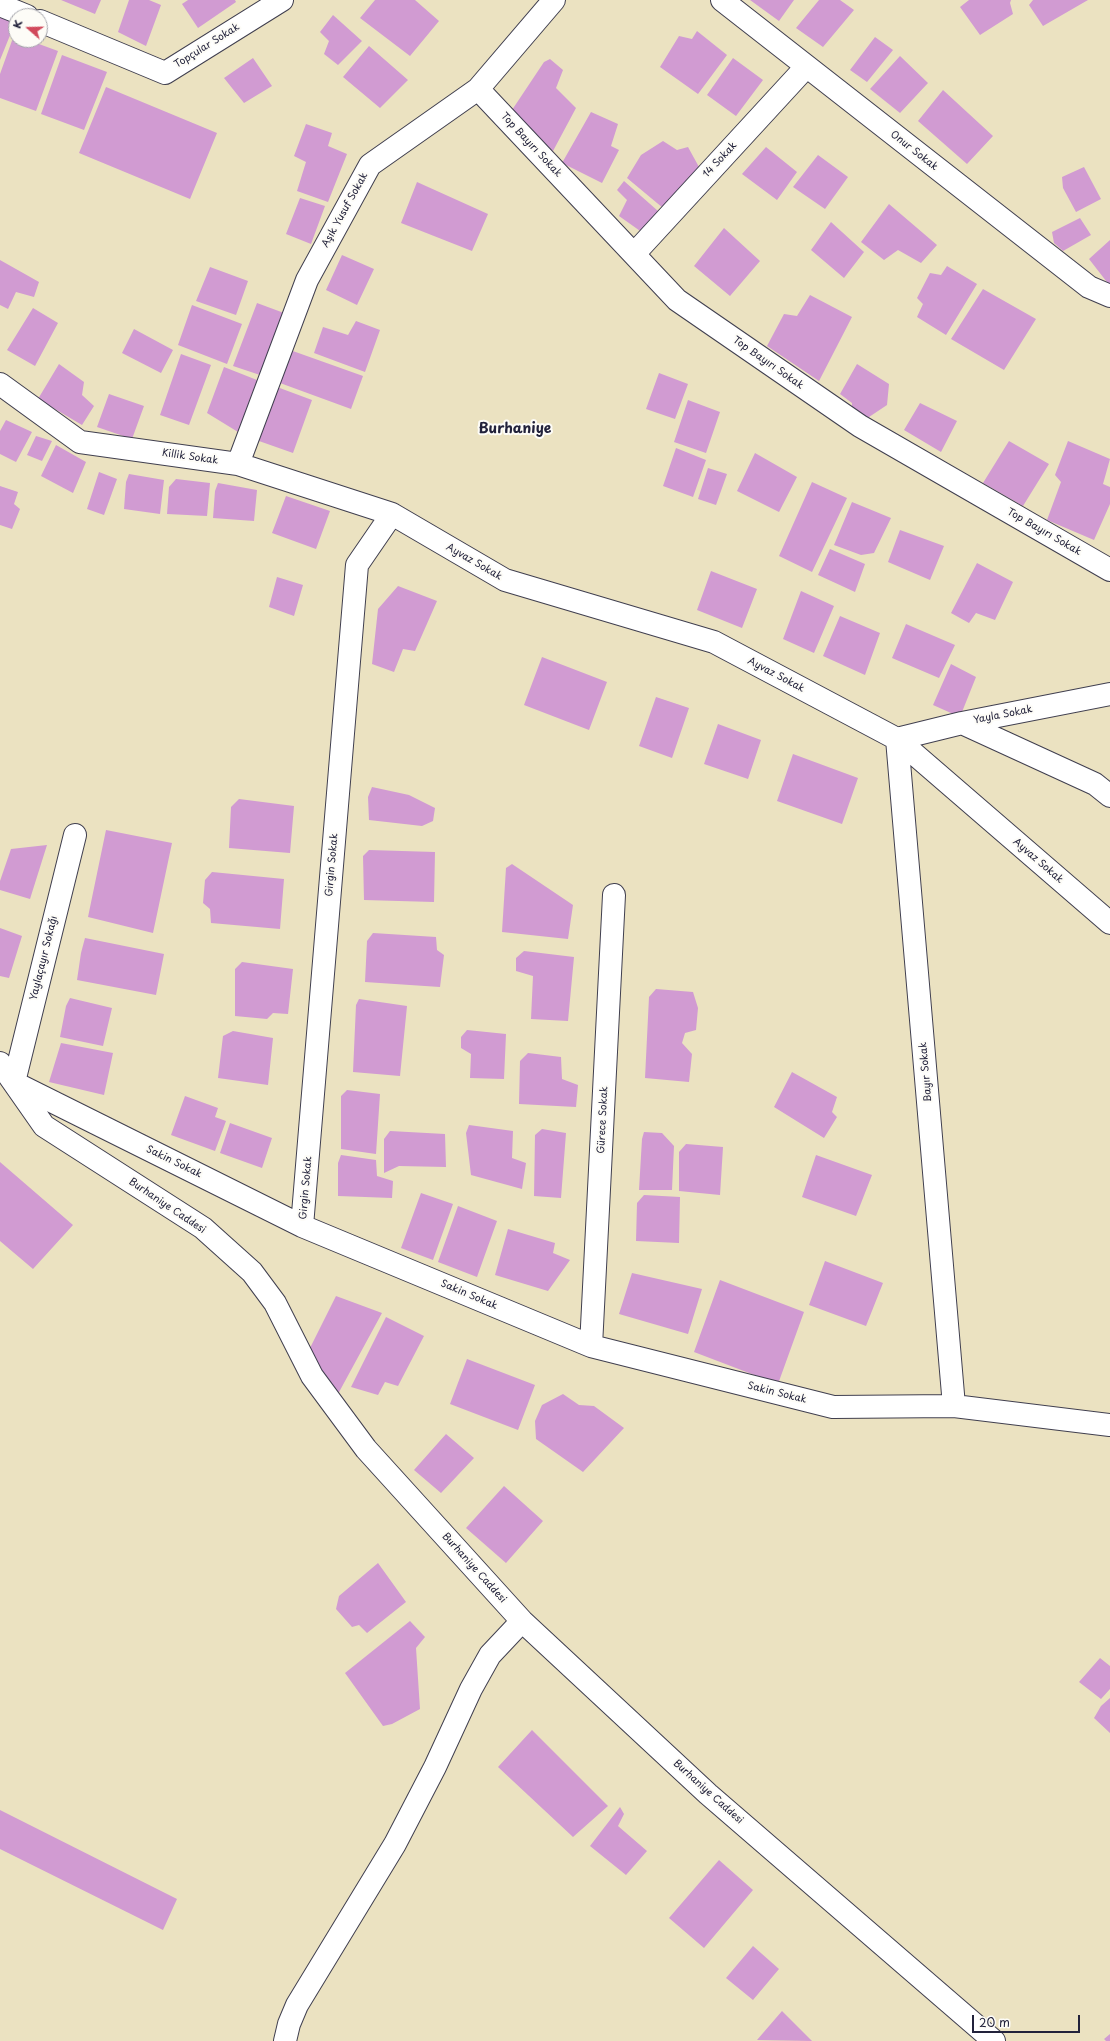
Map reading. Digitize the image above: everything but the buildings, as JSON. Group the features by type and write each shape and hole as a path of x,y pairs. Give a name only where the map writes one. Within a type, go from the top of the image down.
{"street":[{"name":"Topçular Sokak","path":"48,25 165,72 282,0"},
{"name":"Aşık Yusuf Sokak","path":"238,464 307,280 370,164 478,89 554,0"},
{"name":"Onur Sokak","path":"722,0 1089,287 1110,296"},
{"name":"14 Sokak","path":"634,254 806,67"},
{"name":"Top Bayırı Sokak","path":"478,89 677,300 860,426 1110,570"},
{"name":"Killik Sokak","path":"0,384 80,442 238,464 392,514"},
{"name":"Ayvaz Sokak","path":"392,514 505,580 714,642 897,739 1110,923"},
{"name":"Girgin Sokak","path":"302,1226 357,565 392,514"},
{"name":"Yayla Sokak","path":"897,739 962,722 1110,694"},
{"path":"962,722 1095,784 1110,796"},
{"name":"Bayır Sokak","path":"897,739 954,1406"},
{"name":"Yaylaçayır Sokağı","path":"14,1082 75,835"},
{"name":"Gürece Sokak","path":"591,1346 614,895"},
{"name":"Burhaniye Caddesi","path":"0,1063 44,1126 203,1228 252,1272 275,1303 312,1376 366,1450 522,1621 708,1794 994,2041"},
{"name":"Sakin Sokak","path":"14,1082 302,1226 591,1346 833,1408 954,1406 1110,1425"},
{"path":"285,2041 289,2024 297,2005 395,1844 436,1767 471,1689 490,1655 522,1621"}],"district":[{"name":"Burhaniye","path":"515,429"}]}
